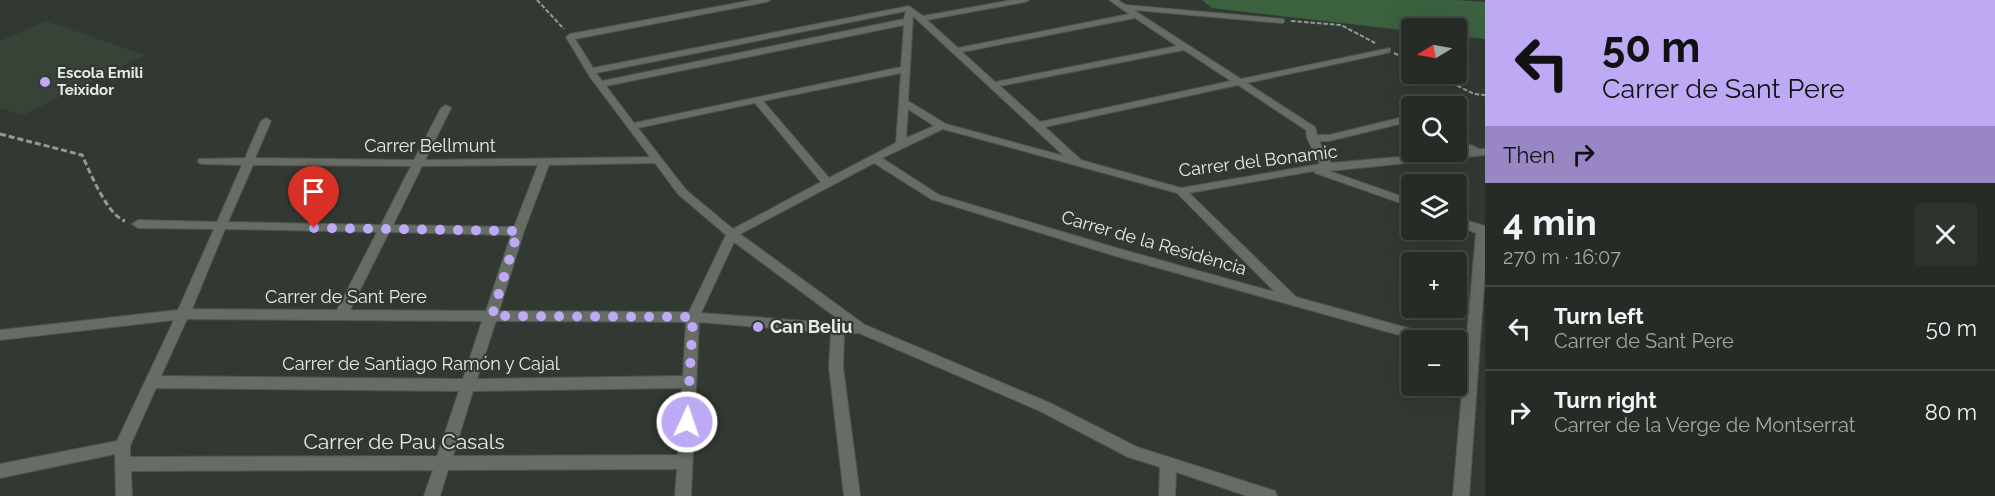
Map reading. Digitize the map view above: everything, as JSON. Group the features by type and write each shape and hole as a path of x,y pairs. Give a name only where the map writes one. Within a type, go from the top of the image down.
{"street":[{"path":"766,0 570,36 600,84 682,192 732,234 860,328 1044,407 1133,452 1269,496"},
{"path":"921,19 1025,0"},
{"path":"1113,0 1311,129 1312,138 1328,168"},
{"path":"591,71 910,4"},
{"path":"910,4 921,19 1078,163"},
{"path":"901,144 910,4"},
{"path":"956,51 1137,15"},
{"path":"600,84 909,21"},
{"path":"993,85 1185,47"},
{"path":"1037,126 1388,50"},
{"path":"632,126 906,69"},
{"path":"757,99 828,183"},
{"name":"Carrer del Bonamic","path":"903,102 942,126 1181,191 1310,168 1483,154"},
{"path":"341,315 446,108"},
{"path":"124,496 122,446 183,314 266,121"},
{"path":"1312,138 1329,138 1401,121"},
{"path":"683,496 693,317 732,234 901,144 942,126"},
{"path":"1467,146 1483,154"},
{"name":"Carrer de la Residència","path":"874,158 935,197 1401,331"},
{"name":"Carrer Bellmunt","path":"202,161 419,163 658,160"},
{"path":"432,496 518,231 544,161"},
{"path":"1310,168 1401,200"},
{"path":"1181,191 1292,301"},
{"path":"138,224 518,231"},
{"path":"1461,496 1483,231 1467,225"},
{"name":"Carrer de Sant Pere","path":"0,335 183,314 693,317 838,329 860,328"},
{"path":"838,329 836,367 852,496"},
{"path":"1467,350 1472,351"},
{"name":"Carrer de Santiago Ramón y Cajal","path":"152,381 469,385 689,382"},
{"path":"0,471 122,446"},
{"name":"Carrer de Pau Casals","path":"123,464 685,462"},
{"path":"1167,496 1168,463"}],"lane":[{"path":"1124,7 1282,21"}],"path":[{"path":"537,0 570,36"},
{"path":"1282,21 1341,25 1401,56"},
{"path":"1454,84 1474,94 1485,95"},
{"path":"0,134 82,155 100,192 119,219 138,224"}],"shaded area":[{"name":"Escola Emili Teixidor","path":"46,21 145,55 23,115 0,108 0,41"}],"green space":[{"path":"1202,0 1457,0 1485,2 1485,39 1467,37 1467,18 1401,18 1401,30 1212,8"}],"place":[{"name":"Escola Emili Teixidor","path":"45,82"},
{"name":"Can Beliu","path":"758,327"}],"route":[{"path":"314,228 518,231 492,316 693,317 687,422"}]}
